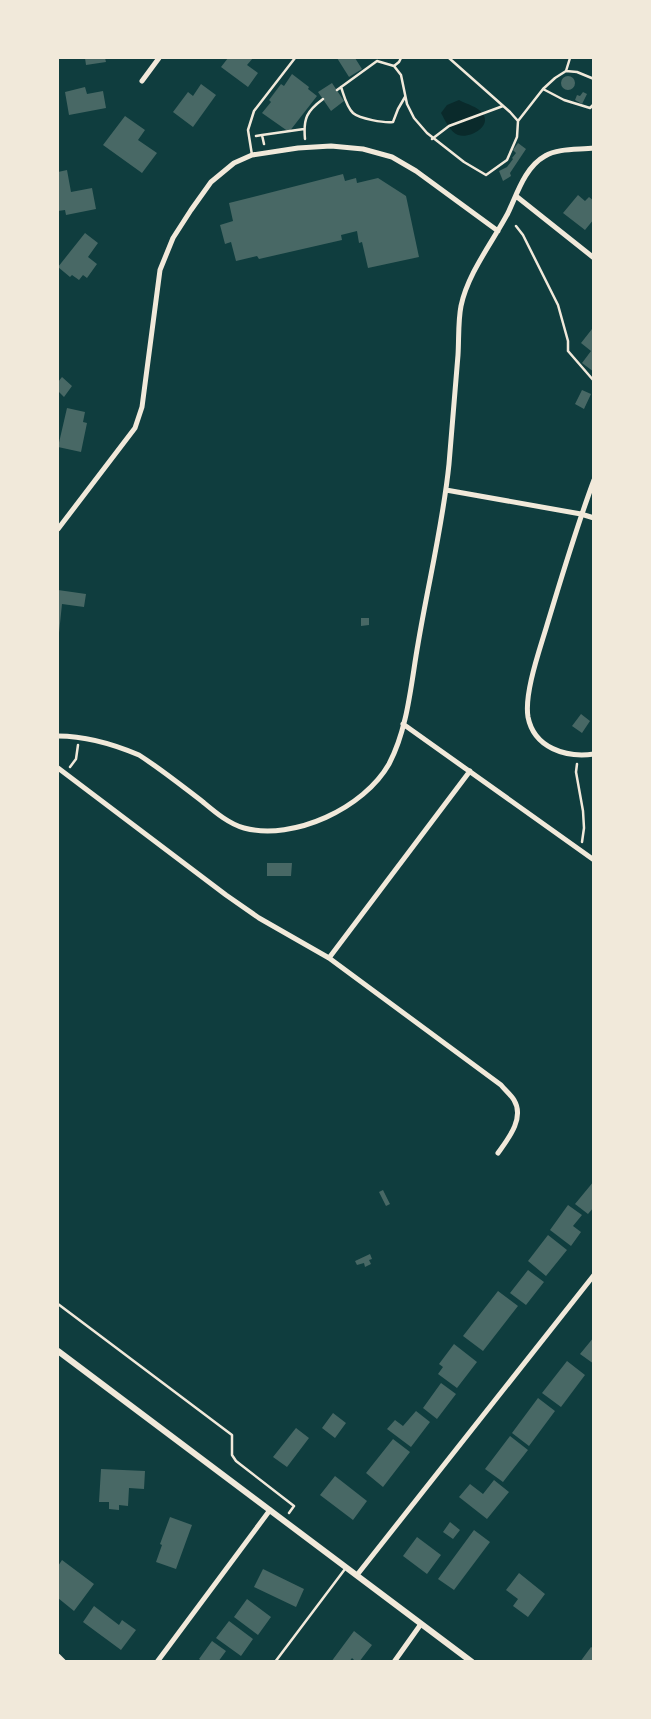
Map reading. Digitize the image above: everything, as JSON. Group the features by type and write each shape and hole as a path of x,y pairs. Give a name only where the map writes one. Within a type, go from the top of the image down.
{"street":[{"path":"142,81 159,58"},
{"path":"58,529 135,428 142,407 160,270 173,238 211,182 234,163 252,155 306,148 331,146 364,149 392,157 416,171 498,231"},
{"path":"58,736 79,738 122,748 139,755 233,824 244,828 277,832 296,829 314,823 348,805 366,792 379,778 390,763 403,724 446,490 454,417 461,306 475,272 535,163 546,155 557,152 594,148"},
{"path":"516,196 594,258"},
{"path":"594,480 581,514 539,651 527,701 528,718 535,734 547,746 565,754 594,754"},
{"path":"446,490 581,514 594,518"},
{"path":"403,724 594,860"},
{"path":"58,768 226,895 259,918 329,958 501,1085 515,1101 518,1115 511,1135 498,1153"},
{"path":"329,958 470,771"},
{"path":"357,1575 594,1275"},
{"path":"58,1351 472,1662"},
{"path":"157,1662 270,1510"},
{"path":"394,1662 421,1624"},
{"path":"58,1656 64,1662"}],"lane":[{"path":"252,155 248,130 254,111 295,58"},
{"path":"275,1662 346,1567"}],"path":[{"path":"379,58 382,62"},
{"path":"394,66 399,62 400,58"},
{"path":"449,58 504,106 518,121"},
{"path":"566,71 569,58"},
{"path":"336,90 377,60 394,66 401,76 405,97 414,118 432,139 486,175 507,160 517,137 518,121 543,89 555,78 566,71 577,72 594,79"},
{"path":"341,87 347,104 354,114 385,123 393,122 405,97"},
{"path":"543,89 564,100 590,108 594,104"},
{"path":"306,148 305,119 309,112 323,99"},
{"path":"432,139 449,126 504,106"},
{"path":"256,136 304,128"},
{"path":"516,226 523,235 558,305 568,341 568,351 594,381"},
{"path":"65,774 76,759 79,738"},
{"path":"579,755 576,772 584,828 580,850"},
{"path":"58,1304 232,1435 232,1455 236,1461 294,1506 289,1513"}],"water":[{"path":"459,100 483,114 485,119 482,127 473,134 458,135 448,125 441,113 447,105"}],"building":[{"path":"85,58 105,58 106,62 86,65"},
{"path":"228,58 253,58 247,65 258,73 248,87 221,67"},
{"path":"337,58 355,58 362,69 349,77"},
{"path":"292,74 317,96 289,132 262,113 281,84 284,86"},
{"path":"568,76 573,78 575,83 573,88 568,90 563,88 561,83 563,78"},
{"path":"332,83 344,101 331,111 318,92"},
{"path":"201,84 216,95 193,127 173,112 188,92 193,96"},
{"path":"85,87 87,94 103,91 106,108 69,115 65,92"},
{"path":"583,92 587,94 582,104 575,100 577,95 580,96"},
{"path":"125,116 145,130 138,140 157,153 142,173 103,145"},
{"path":"518,143 526,149 510,173 511,176 503,181 499,171 507,167 513,159 516,153 513,150"},
{"path":"67,170 71,192 92,188 96,209 66,215 65,210 58,211 58,172"},
{"path":"343,174 345,181 356,178 357,183 378,178 406,196 419,257 368,268 362,242 359,243 357,231 341,235 342,240 259,259 257,256 236,261 231,242 225,244 220,225 233,221 229,203"},
{"path":"578,195 585,201 589,197 594,201 594,219 585,230 563,213"},
{"path":"85,233 98,243 88,257 97,264 87,278 83,275 79,280 72,275 70,277 58,267"},
{"path":"592,329 594,330 594,372 582,363 591,351 581,343"},
{"path":"62,377 72,386 64,397 58,391 58,382"},
{"path":"582,390 591,394 584,409 575,404"},
{"path":"67,408 85,412 83,422 87,423 81,452 58,447"},
{"path":"58,590 86,594 84,607 62,604 59,633"},
{"path":"361,618 369,618 369,625 361,626"},
{"path":"581,714 590,721 582,733 572,726"},
{"path":"267,863 292,863 291,876 267,876"},
{"path":"594,1181 594,1207 588,1214 575,1204"},
{"path":"383,1190 390,1204 386,1206 379,1192"},
{"path":"568,1205 582,1215 573,1226 581,1232 571,1246 550,1230"},
{"path":"548,1235 567,1250 546,1276 528,1261"},
{"path":"370,1254 372,1259 369,1260 371,1264 365,1267 364,1263 357,1265 355,1261"},
{"path":"528,1270 544,1282 526,1305 510,1293"},
{"path":"498,1291 518,1306 483,1351 463,1336"},
{"path":"594,1337 594,1364 580,1354"},
{"path":"454,1344 477,1362 457,1388 438,1374 443,1367 439,1364"},
{"path":"567,1361 585,1375 561,1407 542,1393"},
{"path":"441,1383 456,1394 437,1419 423,1408"},
{"path":"538,1398 555,1411 529,1446 512,1433"},
{"path":"416,1411 430,1422 411,1447 387,1429 395,1420 403,1426"},
{"path":"333,1413 346,1423 335,1438 322,1428"},
{"path":"296,1428 309,1438 287,1467 273,1457"},
{"path":"510,1436 528,1450 503,1482 485,1469"},
{"path":"393,1439 410,1452 383,1487 366,1473"},
{"path":"101,1469 145,1471 144,1489 129,1488 128,1506 119,1505 119,1510 109,1509 109,1502 99,1502"},
{"path":"335,1476 367,1501 353,1520 320,1495"},
{"path":"494,1480 509,1492 487,1519 459,1497 470,1484 483,1494"},
{"path":"170,1517 192,1525 176,1569 156,1562 162,1545 160,1544"},
{"path":"450,1522 460,1530 453,1539 443,1532"},
{"path":"474,1530 490,1542 454,1590 438,1579"},
{"path":"417,1537 441,1555 427,1574 403,1556"},
{"path":"62,1560 94,1584 74,1611 58,1598 58,1566"},
{"path":"263,1569 304,1589 296,1607 254,1587"},
{"path":"519,1573 545,1594 528,1617 513,1606 518,1599 506,1590"},
{"path":"247,1599 271,1617 258,1635 234,1617"},
{"path":"94,1606 119,1625 122,1620 136,1630 121,1650 83,1622"},
{"path":"229,1621 253,1639 241,1656 216,1638"},
{"path":"354,1631 372,1645 359,1662 352,1658 349,1662 331,1662"},
{"path":"212,1641 226,1651 218,1662 203,1662 199,1659"},
{"path":"591,1647 594,1649 594,1662 580,1662"}]}
